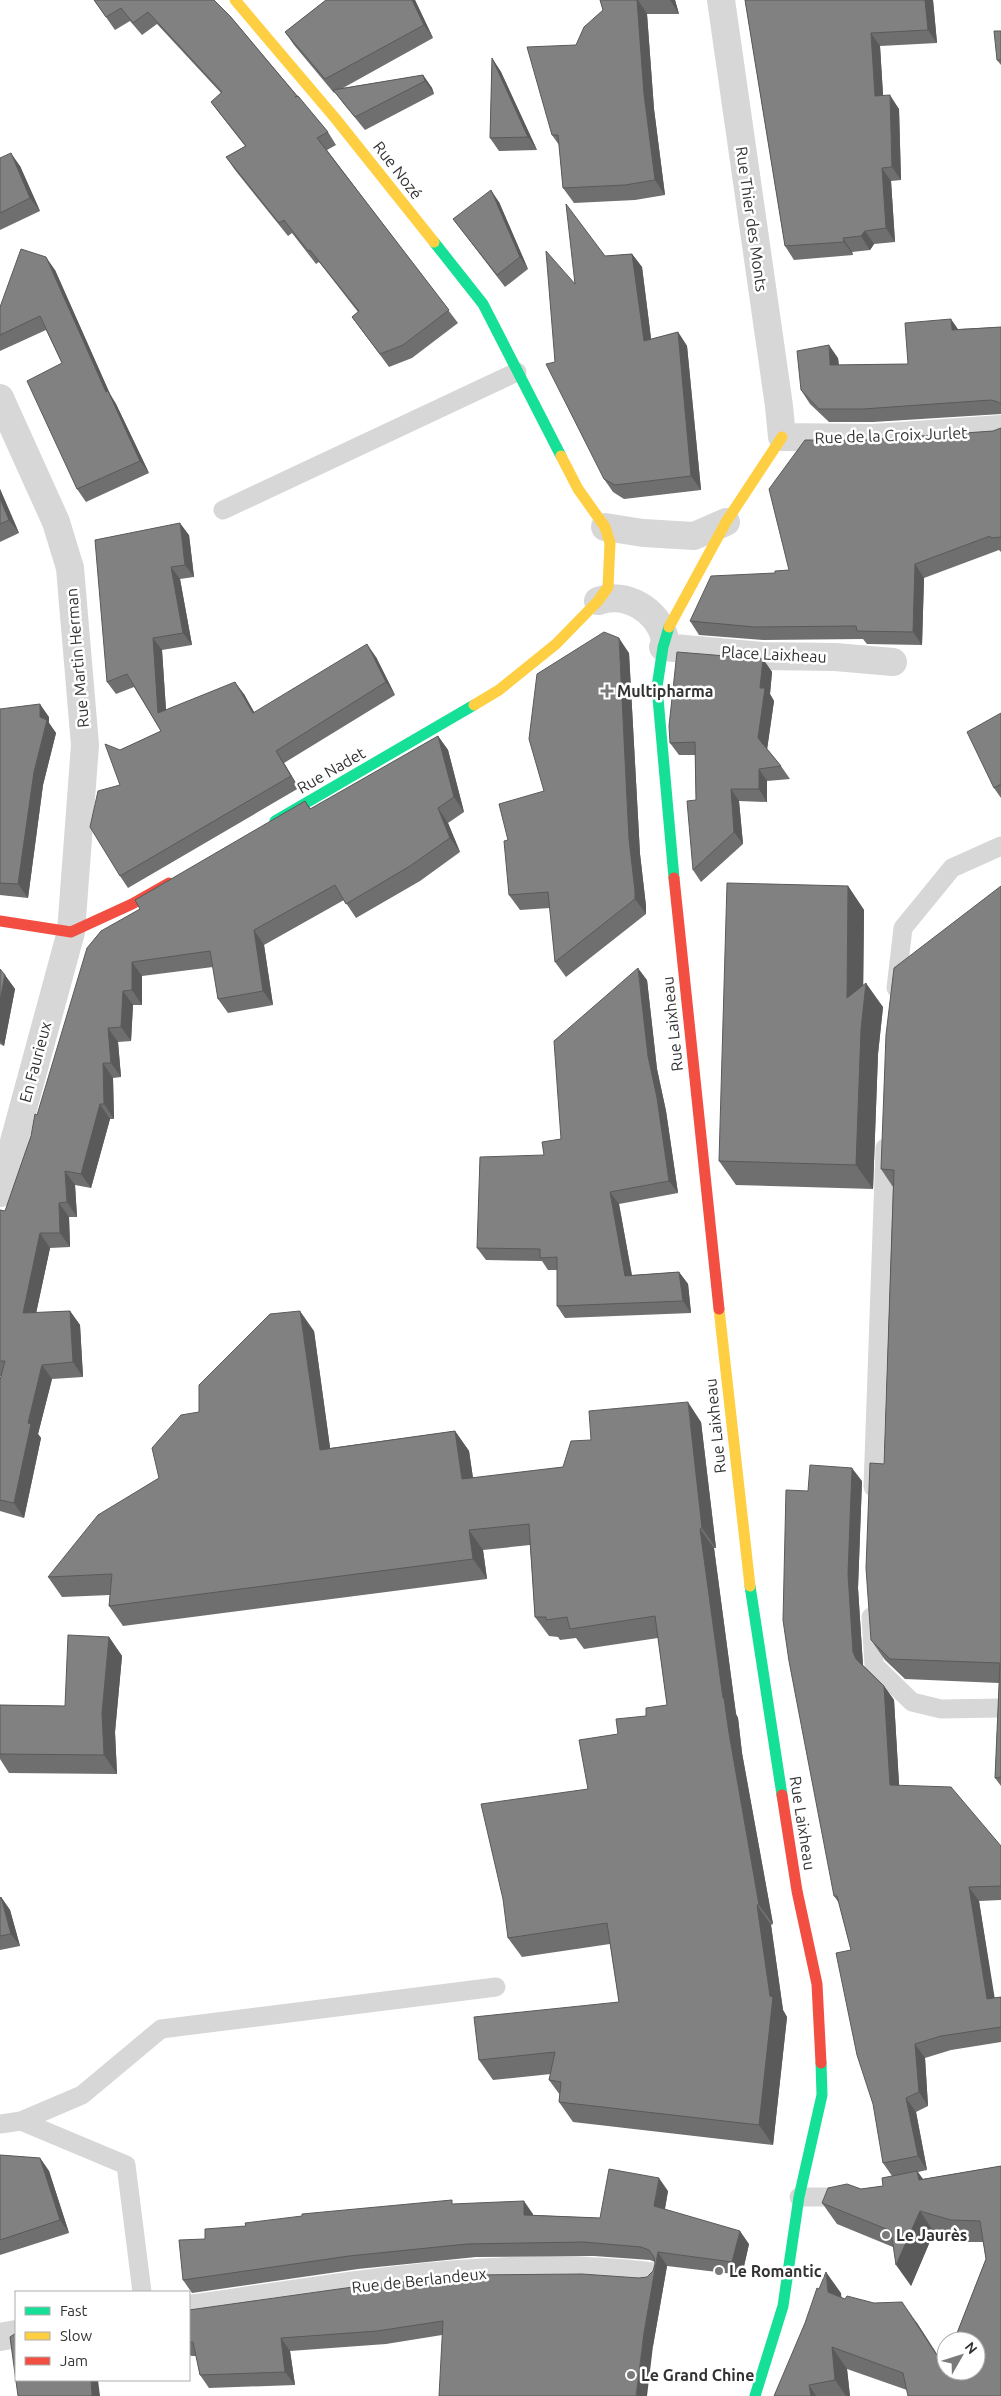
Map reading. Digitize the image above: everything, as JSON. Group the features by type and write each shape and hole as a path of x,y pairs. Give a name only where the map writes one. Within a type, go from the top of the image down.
{"street":[{"name":"Rue Nozé","path":"235,0 335,118 483,304 517,372"},
{"name":"Rue Thier des Monts","path":"721,0 782,437"},
{"path":"517,372 578,489 605,527 610,543 608,587 598,602"},
{"name":"Rue Martin Herman","path":"0,398 56,522 70,568 85,745 71,932"},
{"name":"Rue de la Croix Jurlet","path":"782,437 873,438 1001,429"},
{"path":"664,643 668,628 726,522 782,437"},
{"path":"605,527 643,533 694,536 726,522"},
{"path":"598,602 607,598 623,599 643,606 662,627 664,643"},
{"name":"Rue Nadet","path":"269,824 499,690 556,644 598,602"},
{"name":"Place Laixheau","path":"664,643 762,656 835,657 893,662"},
{"name":"Rue Laixheau","path":"664,643 657,687 674,874 744,1544 797,1891 817,1984 822,2095 799,2197 783,2306 755,2396"},
{"path":"0,921 71,932 132,904 175,879"},
{"name":"En Faurieux","path":"0,1193 71,932"},
{"name":"Rue de Berlandeux","path":"190,2309 405,2280 508,2270 601,2270 649,2276"},
{"path":"0,2337 15,2334"}],"lane":[{"path":"223,510 517,372"},
{"path":"894,1006 903,928 952,868 1001,846"},
{"path":"872,1509 886,1133"},
{"path":"870,1598 874,1666 912,1702 941,1709 1001,1708"},
{"path":"0,2124 21,2121 82,2095 161,2029 496,1987"},
{"path":"21,2121 126,2165 142,2291"},
{"path":"799,2197 841,2198 867,2194"}],"building":[{"path":"94,0 214,0 230,16 297,96 295,97 298,96 328,132 317,138 449,310 403,345 380,354 352,317 359,311 284,220 279,223 226,157 246,146 211,102 222,92 148,12 133,23 121,8 106,17"},
{"path":"326,0 412,0 424,25 325,79 285,32"},
{"path":"600,0 637,0 644,94 655,180 625,185 563,188 558,135 552,135 527,47 576,45 584,27 603,10"},
{"path":"745,0 925,0 928,30 871,33 875,96 890,95 892,167 882,168 886,228 865,231 861,236 843,238 844,242 785,246"},
{"path":"994,31 1001,31 1001,60 997,60"},
{"path":"492,58 528,137 490,138"},
{"path":"423,75 425,81 355,117 333,90"},
{"path":"11,153 30,198 0,213 0,158"},
{"path":"491,190 520,257 497,275 453,219"},
{"path":"566,204 605,256 632,254 644,341 678,332 691,476 615,485 604,479 546,364 555,362 546,251 575,284"},
{"path":"21,249 46,257 106,392 108,391 140,461 77,489 27,381 62,363 40,316 0,335 0,307"},
{"path":"951,319 952,330 1001,327 1001,404 991,400 863,409 819,409 801,390 797,351 829,345 830,365 908,364 905,323"},
{"path":"1001,428 1001,537 991,538 990,536 915,564 913,632 857,631 856,626 754,627 690,621 711,576 775,573 775,571 789,570 769,489 805,440 865,440 993,431"},
{"path":"0,498 9,520 0,524"},
{"path":"180,523 185,565 171,567 183,633 153,638 158,713 235,682 253,713 367,644 386,682 276,751 291,776 120,876 90,827 98,791 120,785 105,744 120,750 161,731 127,674 107,682 95,540"},
{"path":"604,632 619,638 629,839 635,899 555,962 548,892 509,895 504,841 508,840 499,804 544,791 529,739 537,674"},
{"path":"677,652 763,659 760,688 765,688 758,738 781,766 759,769 759,789 731,789 734,832 693,870 687,801 696,800 695,742 670,743 669,726"},
{"path":"40,704 40,717 47,720 34,772 18,884 0,883 0,709"},
{"path":"1001,713 1001,784 994,788 967,732"},
{"path":"438,736 454,797 438,808 450,838 410,866 346,904 335,885 254,930 263,991 218,999 210,951 132,962 132,990 123,991 121,1027 108,1028 111,1063 103,1063 104,1104 100,1104 81,1174 65,1171 67,1202 59,1203 60,1233 40,1233 23,1313 70,1311 73,1362 42,1365 28,1423 31,1424 14,1503 0,1500 0,1380 5,1361 0,1361 0,1210 5,1211 31,1136 35,1114 37,1115 87,948 101,931 140,909 135,900 305,801 310,809"},
{"path":"727,883 848,886 847,998 866,983 861,1030 856,1165 719,1161"},
{"path":"1001,886 1001,1777 995,1778 1000,1663 890,1659 871,1640 866,1568 870,1463 884,1464 894,1170 881,1169 886,1035 894,968"},
{"path":"638,968 648,1056 657,1098 669,1181 610,1192 625,1276 679,1272 683,1301 557,1306 557,1257 540,1258 540,1249 477,1248 480,1157 544,1155 542,1142 561,1139 554,1041"},
{"path":"0,969 5,975 0,1001"},
{"path":"300,1311 320,1450 455,1431 462,1479 563,1467 571,1441 591,1440 589,1411 688,1402 702,1528 700,1529 723,1698 759,1905 757,1905 770,1996 773,1997 759,2125 559,2102 561,2082 549,2080 555,2052 479,2060 474,2017 619,2002 607,1923 508,1938 503,1899 481,1804 588,1789 579,1740 618,1734 616,1719 646,1716 646,1708 667,1705 655,1616 570,1629 567,1617 546,1620 546,1617 535,1617 529,1524 469,1530 473,1559 109,1606 112,1574 48,1577 98,1515 159,1478 152,1448 181,1415 199,1412 199,1385 270,1314"},
{"path":"810,1465 852,1468 848,1574 853,1652 856,1659 884,1686 890,1785 951,1787 1001,1846 1001,1886 969,1887 987,1999 1001,1997 1001,2027 941,2036 915,2044 919,2092 906,2098 918,2156 883,2163 873,2104 857,2055 836,1953 851,1950 837,1896 834,1896 789,1661 783,1620 786,1490 808,1491"},
{"path":"68,1635 109,1637 102,1713 104,1755 0,1754 0,1705 65,1706"},
{"path":"0,1898 11,1934 0,1936"},
{"path":"0,2155 40,2158 60,2220 0,2240"},
{"path":"1001,2166 1001,2396 908,2396 903,2373 832,2347 835,2380 809,2385 811,2396 774,2396 805,2323 817,2288 819,2289 826,2272 828,2292 845,2299 847,2296 874,2303 902,2302 936,2354 936,2381 986,2381 986,2331 958,2331 986,2259 980,2221 951,2220 920,2211 896,2265 891,2231 822,2203 828,2188 847,2184 861,2189 883,2186 882,2178 917,2171 919,2180"},
{"path":"609,2169 659,2178 654,2206 740,2231 732,2262 658,2252 644,2333 636,2396 439,2396 443,2321 377,2331 281,2338 285,2372 200,2375 193,2342 190,2342 190,2310 353,2287 469,2275 582,2274 639,2278 647,2277 653,2271 655,2264 654,2257 649,2250 641,2247 584,2242 467,2244 349,2256 183,2280 179,2240 205,2239 205,2229 246,2226 245,2223 302,2216 302,2214 452,2200 452,2204 524,2201 524,2215 600,2218"},
{"path":"15,2334 15,2374 10,2337"},
{"path":"16,2381 91,2381 92,2396 18,2396"}],"traffic: fast":[{"path":"434,242 483,304 561,456"},
{"path":"669,627 663,647 657,687 674,878"},
{"path":"275,821 474,705"},
{"path":"750,1586 782,1795"},
{"path":"755,2396 783,2306 799,2197 822,2095 821,2063"}],"traffic: slow":[{"path":"235,0 335,118 434,242"},
{"path":"669,627 726,522 782,437"},
{"path":"474,705 499,690 556,644 598,601 608,587 610,543 605,527 578,489 561,456"},
{"path":"719,1309 750,1586"}],"traffic: jam":[{"path":"674,878 719,1309"},
{"path":"0,921 71,932 132,904 169,883"},
{"path":"782,1795 797,1891 817,1984 821,2063"}],"place":[{"name":"Multipharma","path":"607,691"},
{"name":"Le Jaurès","path":"886,2235"},
{"name":"Le Romantic","path":"719,2271"},
{"name":"Le Grand Chine","path":"631,2375"}]}
